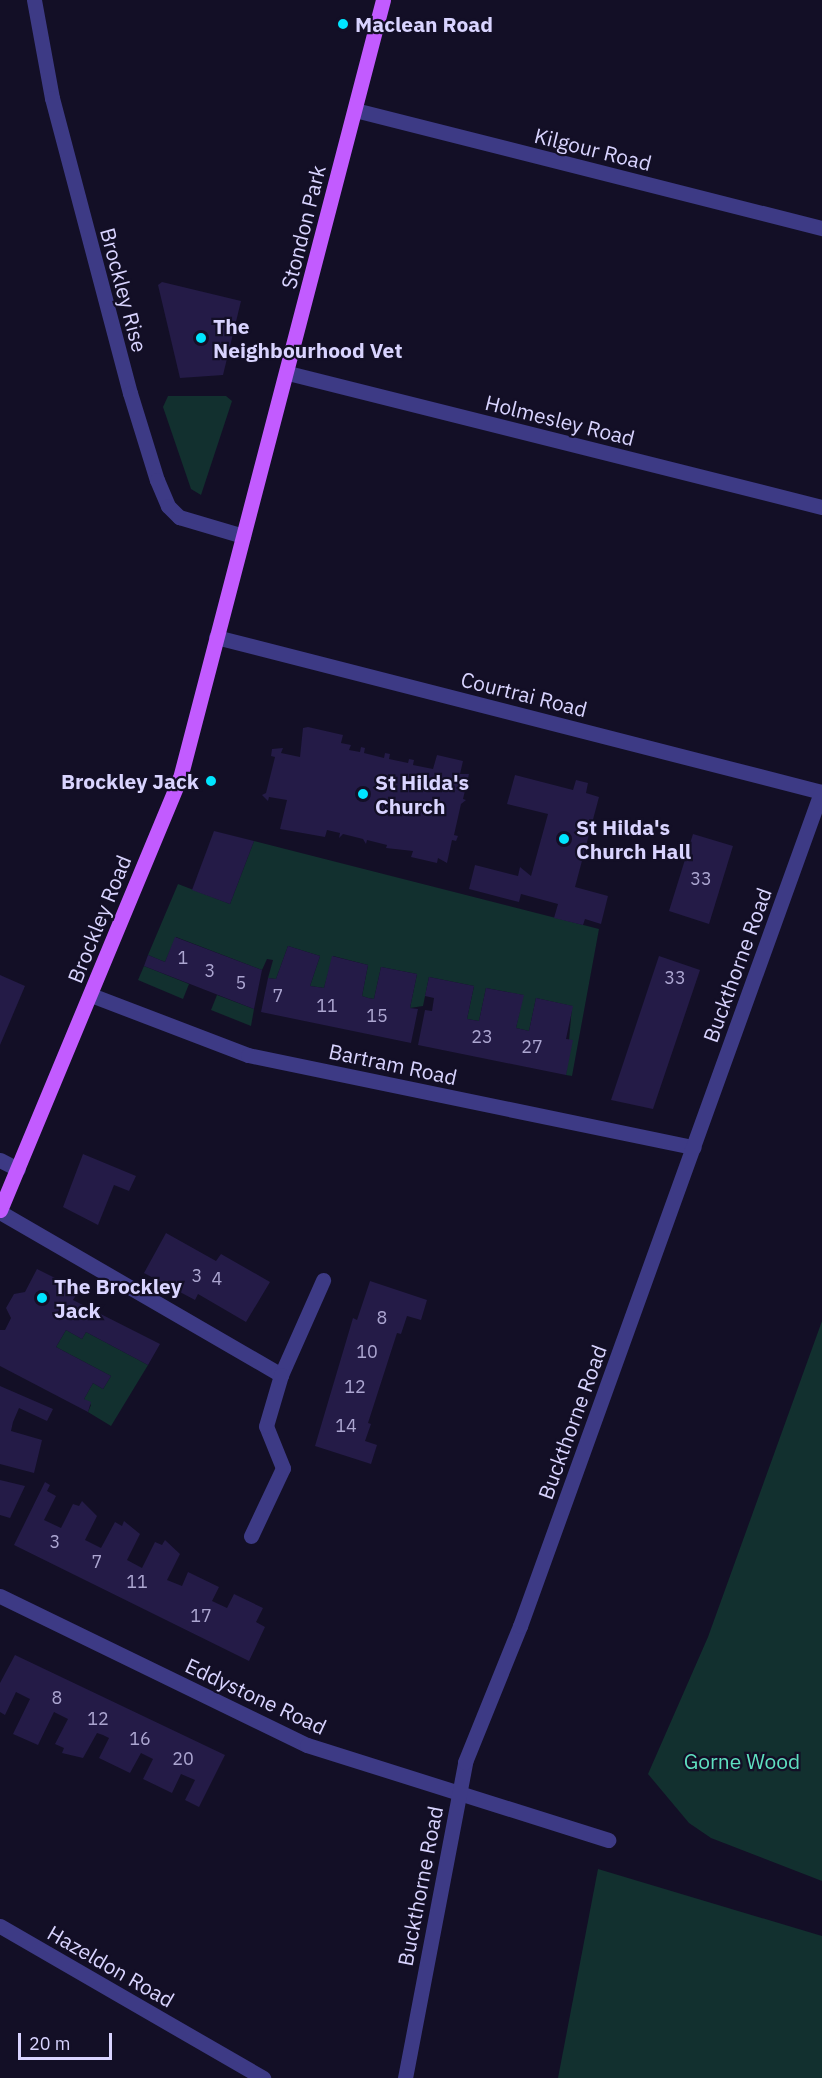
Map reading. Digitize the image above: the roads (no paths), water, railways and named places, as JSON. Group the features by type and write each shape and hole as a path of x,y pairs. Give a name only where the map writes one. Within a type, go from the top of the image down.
{"main road":[{"name":"Stondon Park","path":"216,637 288,373 383,0"},
{"name":"Brockley Road","path":"0,1211 180,778 216,637"}],"street":[{"name":"Brockley Rise","path":"34,0 52,98 130,393 157,480 168,506 179,517 243,536"},
{"name":"Kilgour Road","path":"355,110 822,228"},
{"name":"Holmesley Road","path":"288,373 822,507"},
{"name":"Courtrai Road","path":"216,637 821,792"},
{"name":"Buckthorne Road","path":"405,2078 465,1762 520,1626 821,792"},
{"name":"Bartram Road","path":"91,995 248,1055 694,1147"},
{"path":"0,1160 18,1169"},
{"path":"0,1211 280,1375"},
{"path":"252,1536 283,1468 266,1426 280,1375 323,1280"},
{"name":"Eddystone Road","path":"0,1596 307,1745 608,1840"},
{"name":"Hazeldon Road","path":"0,1926 263,2078"}],"place":[{"name":"Maclean Road","path":"343,24"},
{"name":"The Neighbourhood Vet","path":"201,338"},
{"name":"Brockley Jack","path":"211,781"},
{"name":"St Hilda's Church","path":"363,794"},
{"name":"St Hilda's Church Hall","path":"564,839"},
{"name":"The Brockley Jack","path":"42,1298"}],"park label":[{"name":"Gorne Wood","path":"742,1761"}]}
